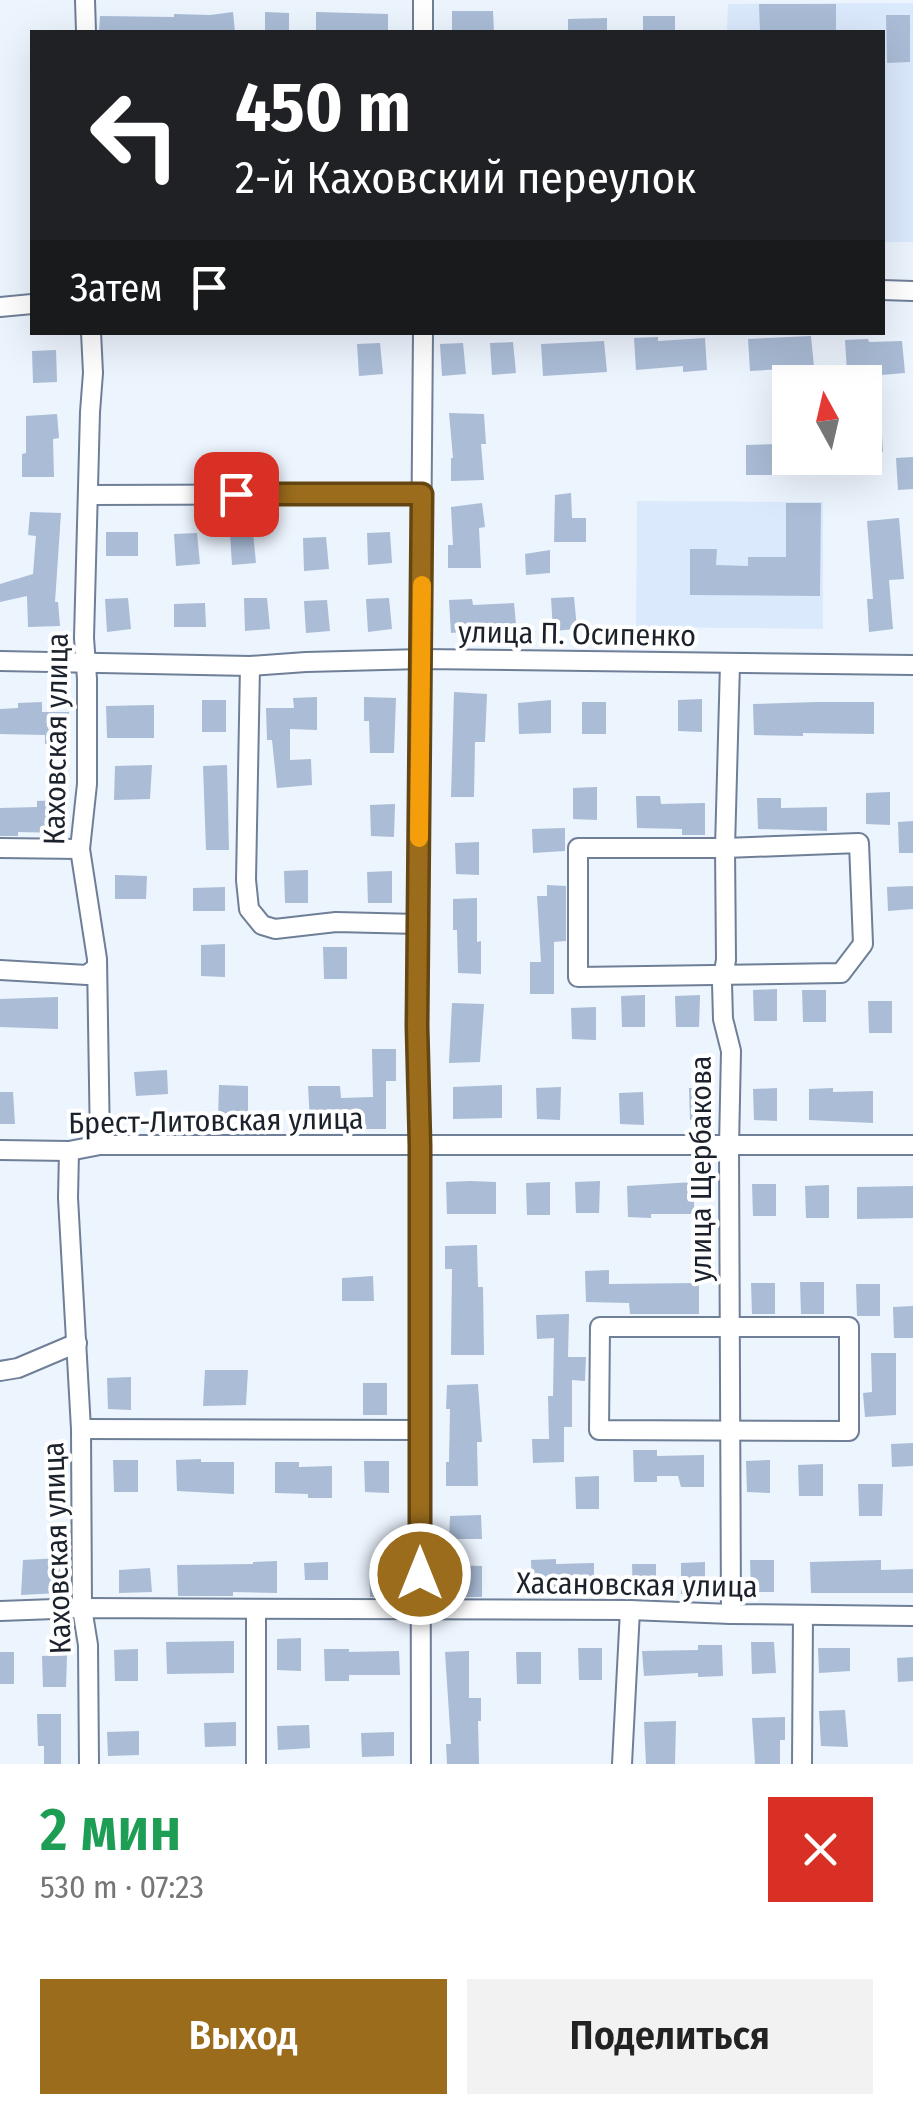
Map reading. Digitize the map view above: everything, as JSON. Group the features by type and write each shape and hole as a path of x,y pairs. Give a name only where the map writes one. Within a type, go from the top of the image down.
{"street":[{"path":"85,0 86,30"},
{"path":"423,0 423,30"},
{"path":"885,290 913,291"},
{"path":"0,307 30,304"},
{"name":"Каховская улица","path":"91,335 87,784 80,849 97,967 100,1145"},
{"path":"421,1764 417,1026 423,335"},
{"path":"88,495 422,494"},
{"name":"улица П. Осипенко","path":"0,662 250,666 422,660 913,665"},
{"name":"улица Щербакова","path":"730,664 723,1019 730,1051 731,1614"},
{"path":"250,666 246,880 249,909 254,918 274,929 336,922 418,924"},
{"path":"859,843 863,944 841,973 578,977 578,848 725,848 859,843"},
{"path":"0,848 80,849"},
{"path":"0,970 87,975 97,967"},
{"name":"Брест-Литовская улица","path":"0,1150 69,1151 100,1145 913,1145"},
{"name":"Каховская улица","path":"69,1151 89,1764"},
{"path":"600,1327 730,1328 850,1327 849,1431 599,1430 600,1327"},
{"path":"0,1370 18,1368 77,1343"},
{"path":"81,1429 421,1430"},
{"path":"256,1610 256,1764"},
{"path":"622,1764 630,1610"},
{"name":"Хасановская улица","path":"0,1611 630,1610 913,1616"},
{"path":"802,1764 803,1615"}],"shaded area":[{"path":"913,3 913,242 885,242 885,30 727,30 728,4"},
{"path":"637,501 823,502 823,629 636,627"}],"building":[{"path":"759,4 836,4 836,30 760,30"},
{"path":"452,11 493,11 494,30 452,30"},
{"path":"233,12 235,30 99,30 100,16"},
{"path":"265,12 289,13 289,30 265,30"},
{"path":"316,12 388,14 388,30 316,30"},
{"path":"886,15 910,15 910,62 887,63"},
{"path":"643,16 675,16 675,30 643,30"},
{"path":"607,18 607,30 568,30 568,19"},
{"path":"811,336 814,365 772,365 772,370 750,371 748,339"},
{"path":"658,337 658,341 705,338 707,370 683,372 683,366 636,370 634,338"},
{"path":"845,340 902,341 905,373 882,375 882,365 847,365"},
{"path":"604,341 607,372 543,376 541,344"},
{"path":"513,342 516,373 492,375 490,343"},
{"path":"380,343 383,374 359,376 357,344"},
{"path":"463,343 466,374 442,376 440,344"},
{"path":"56,350 57,382 33,383 32,351"},
{"path":"449,413 484,414 484,480 451,481"},
{"path":"57,414 59,438 53,439 54,477 22,477 26,416"},
{"path":"772,444 772,475 746,475 746,445"},
{"path":"913,457 913,489 898,490 896,458"},
{"path":"571,493 572,518 586,518 586,542 554,542 555,495"},
{"path":"482,503 485,527 479,528 481,568 448,568 448,545 453,545 451,507"},
{"path":"786,503 821,503 820,596 690,595 690,549 717,549 716,565 748,566 748,557 786,557"},
{"path":"30,512 61,513 55,602 60,626 28,627 27,596 0,602 0,584 33,574 36,536 28,535"},
{"path":"899,518 904,579 889,580 893,629 869,632 867,599 873,599 867,521"},
{"path":"106,532 138,532 138,556 106,556"},
{"path":"253,532 256,563 232,565 230,533"},
{"path":"390,532 392,563 368,565 367,533"},
{"path":"197,533 200,564 176,566 174,534"},
{"path":"326,537 329,569 304,571 303,538"},
{"path":"550,550 550,573 526,575 525,554"},
{"path":"574,597 577,629 553,631 551,598"},
{"path":"128,598 131,629 107,632 105,599"},
{"path":"244,598 267,598 270,629 245,631"},
{"path":"389,598 392,629 368,632 366,599"},
{"path":"472,599 473,605 514,603 517,634 493,636 492,629 451,633 449,600"},
{"path":"327,600 330,631 306,633 304,601"},
{"path":"205,603 206,627 174,627 174,604"},
{"path":"454,692 487,694 485,742 475,742 474,797 451,797"},
{"path":"317,697 317,730 290,729 290,760 311,759 312,785 277,788 272,740 267,740 266,708 294,708 293,698"},
{"path":"364,697 396,698 394,753 370,753"},
{"path":"702,699 702,732 678,731 678,700"},
{"path":"202,700 226,700 226,732 202,732"},
{"path":"551,700 551,733 519,734 518,703"},
{"path":"42,702 42,712 69,712 69,744 45,744 45,735 0,734 0,709"},
{"path":"582,702 606,702 606,734 582,734"},
{"path":"874,702 874,734 754,735 753,704"},
{"path":"154,705 154,738 107,738 106,706"},
{"path":"152,765 150,799 114,800 115,766"},
{"path":"227,765 229,850 206,850 203,766"},
{"path":"597,787 597,820 573,819 573,788"},
{"path":"890,792 890,825 866,824 866,793"},
{"path":"636,796 660,796 661,804 705,803 705,835 682,835 682,829 637,828"},
{"path":"757,798 781,798 781,808 827,807 827,831 758,829"},
{"path":"61,800 61,833 18,832 18,836 0,836 0,808 37,807 37,801"},
{"path":"395,804 394,837 371,836 370,805"},
{"path":"913,821 913,853 899,853 898,822"},
{"path":"565,828 565,851 533,853 532,829"},
{"path":"479,842 479,875 456,874 455,843"},
{"path":"308,870 308,903 285,903 284,871"},
{"path":"392,871 392,903 368,903 367,872"},
{"path":"115,875 147,876 146,899 115,899"},
{"path":"547,885 566,886 566,941 554,942 554,994 530,994 530,962 541,962 537,896 547,896"},
{"path":"913,886 913,909 888,911 887,887"},
{"path":"225,887 225,911 193,911 193,888"},
{"path":"477,898 481,974 458,973 453,899"},
{"path":"225,944 225,977 201,976 201,945"},
{"path":"323,947 347,947 347,979 324,979"},
{"path":"777,989 777,1021 754,1021 753,990"},
{"path":"802,990 826,990 826,1022 803,1022"},
{"path":"645,995 645,1027 622,1027 621,996"},
{"path":"700,995 699,1027 676,1027 675,996"},
{"path":"58,997 58,1029 0,1027 0,999"},
{"path":"868,1001 892,1001 892,1033 869,1033"},
{"path":"452,1003 484,1004 480,1062 449,1063"},
{"path":"596,1007 596,1040 572,1039 571,1008"},
{"path":"372,1049 396,1049 396,1081 386,1081 386,1129 362,1129 362,1121 310,1122 308,1086 340,1086 341,1098 373,1097"},
{"path":"167,1070 168,1094 136,1096 134,1072"},
{"path":"219,1085 248,1086 248,1118 218,1119"},
{"path":"502,1085 502,1118 453,1119 453,1087"},
{"path":"561,1087 560,1120 537,1119 536,1088"},
{"path":"689,1088 713,1088 713,1120 690,1120"},
{"path":"777,1088 777,1121 754,1120 753,1089"},
{"path":"833,1088 833,1092 873,1091 873,1123 809,1120 809,1089"},
{"path":"0,1092 13,1092 15,1124 0,1124"},
{"path":"643,1092 644,1125 620,1124 619,1093"},
{"path":"600,1181 599,1213 576,1213 575,1182"},
{"path":"446,1182 496,1182 496,1214 447,1214"},
{"path":"550,1182 550,1215 527,1215 526,1183"},
{"path":"694,1182 694,1214 628,1217 627,1186"},
{"path":"752,1184 776,1184 776,1216 753,1216"},
{"path":"829,1185 829,1218 806,1218 805,1186"},
{"path":"913,1186 913,1218 857,1219 857,1187"},
{"path":"477,1245 478,1287 483,1287 484,1355 451,1355 452,1269 445,1269 445,1246"},
{"path":"609,1270 609,1284 699,1283 699,1314 630,1314 629,1303 586,1302 585,1271"},
{"path":"373,1276 374,1301 342,1301 342,1278"},
{"path":"800,1282 824,1282 824,1314 801,1314"},
{"path":"751,1283 775,1283 775,1314 752,1314"},
{"path":"856,1284 880,1284 880,1316 857,1316"},
{"path":"913,1306 913,1338 894,1338 893,1307"},
{"path":"569,1314 568,1357 586,1357 585,1381 572,1380 572,1427 564,1427 564,1462 533,1463 532,1439 549,1439 548,1396 553,1396 554,1338 537,1339 536,1315"},
{"path":"871,1353 896,1353 896,1415 865,1417 863,1393 872,1392"},
{"path":"205,1370 248,1370 246,1405 203,1406"},
{"path":"131,1377 131,1410 108,1409 107,1378"},
{"path":"363,1383 387,1383 387,1415 363,1415"},
{"path":"478,1384 482,1442 477,1442 478,1486 446,1486 450,1409 446,1409 447,1385"},
{"path":"913,1443 913,1466 892,1467 891,1444"},
{"path":"633,1450 657,1450 657,1456 704,1455 704,1487 681,1487 678,1476 657,1476 657,1482 634,1482"},
{"path":"113,1460 138,1460 138,1492 114,1492"},
{"path":"176,1460 234,1462 234,1494 177,1491"},
{"path":"770,1460 770,1493 747,1492 746,1461"},
{"path":"364,1461 389,1461 389,1493 365,1492"},
{"path":"275,1462 299,1462 299,1467 332,1466 332,1498 275,1493"},
{"path":"823,1464 823,1496 799,1496 798,1465"},
{"path":"599,1476 599,1509 576,1509 575,1477"},
{"path":"858,1484 883,1484 882,1516 859,1516"},
{"path":"481,1515 482,1539 449,1539 450,1516"},
{"path":"61,1558 59,1593 21,1595 23,1560"},
{"path":"556,1559 556,1564 594,1563 594,1595 532,1591 531,1560"},
{"path":"750,1560 774,1560 774,1592 751,1592"},
{"path":"881,1560 881,1570 913,1569 913,1593 811,1593 810,1562"},
{"path":"277,1561 277,1593 178,1596 177,1565"},
{"path":"328,1562 328,1580 305,1580 304,1563"},
{"path":"705,1562 705,1595 681,1594 681,1563"},
{"path":"632,1564 656,1564 656,1596 633,1596"},
{"path":"433,1565 482,1566 482,1597 433,1597"},
{"path":"393,1566 393,1597 370,1597 369,1567"},
{"path":"150,1568 152,1592 119,1593 119,1570"},
{"path":"301,1638 301,1671 277,1670 277,1639"},
{"path":"234,1641 234,1673 167,1674 166,1642"},
{"path":"751,1642 774,1642 776,1673 752,1674"},
{"path":"698,1645 722,1645 723,1676 644,1676 642,1651 698,1650"},
{"path":"578,1648 602,1648 602,1680 579,1680"},
{"path":"818,1648 850,1648 850,1671 819,1673"},
{"path":"138,1649 138,1681 115,1681 114,1650"},
{"path":"324,1649 399,1651 400,1675 349,1675 349,1681 325,1681"},
{"path":"469,1651 469,1698 481,1698 479,1764 447,1764 446,1744 451,1744 445,1652"},
{"path":"0,1652 14,1652 14,1684 0,1684"},
{"path":"516,1652 541,1652 541,1684 517,1684"},
{"path":"67,1655 66,1687 43,1687 42,1656"},
{"path":"913,1657 913,1681 898,1682 897,1658"},
{"path":"845,1710 848,1747 821,1746 819,1711"},
{"path":"37,1714 61,1714 61,1764 44,1764 44,1746 38,1746"},
{"path":"785,1717 780,1764 755,1764 752,1718"},
{"path":"676,1721 675,1764 646,1764 644,1722"},
{"path":"236,1722 236,1746 205,1747 204,1723"},
{"path":"309,1725 310,1748 278,1750 277,1726"},
{"path":"139,1731 139,1755 108,1756 107,1732"},
{"path":"394,1732 394,1756 362,1757 361,1733"}],"slow traffic":[{"path":"419,838 422,585"}],"route":[{"path":"236,494 422,494 417,1026 420,1574"}]}
